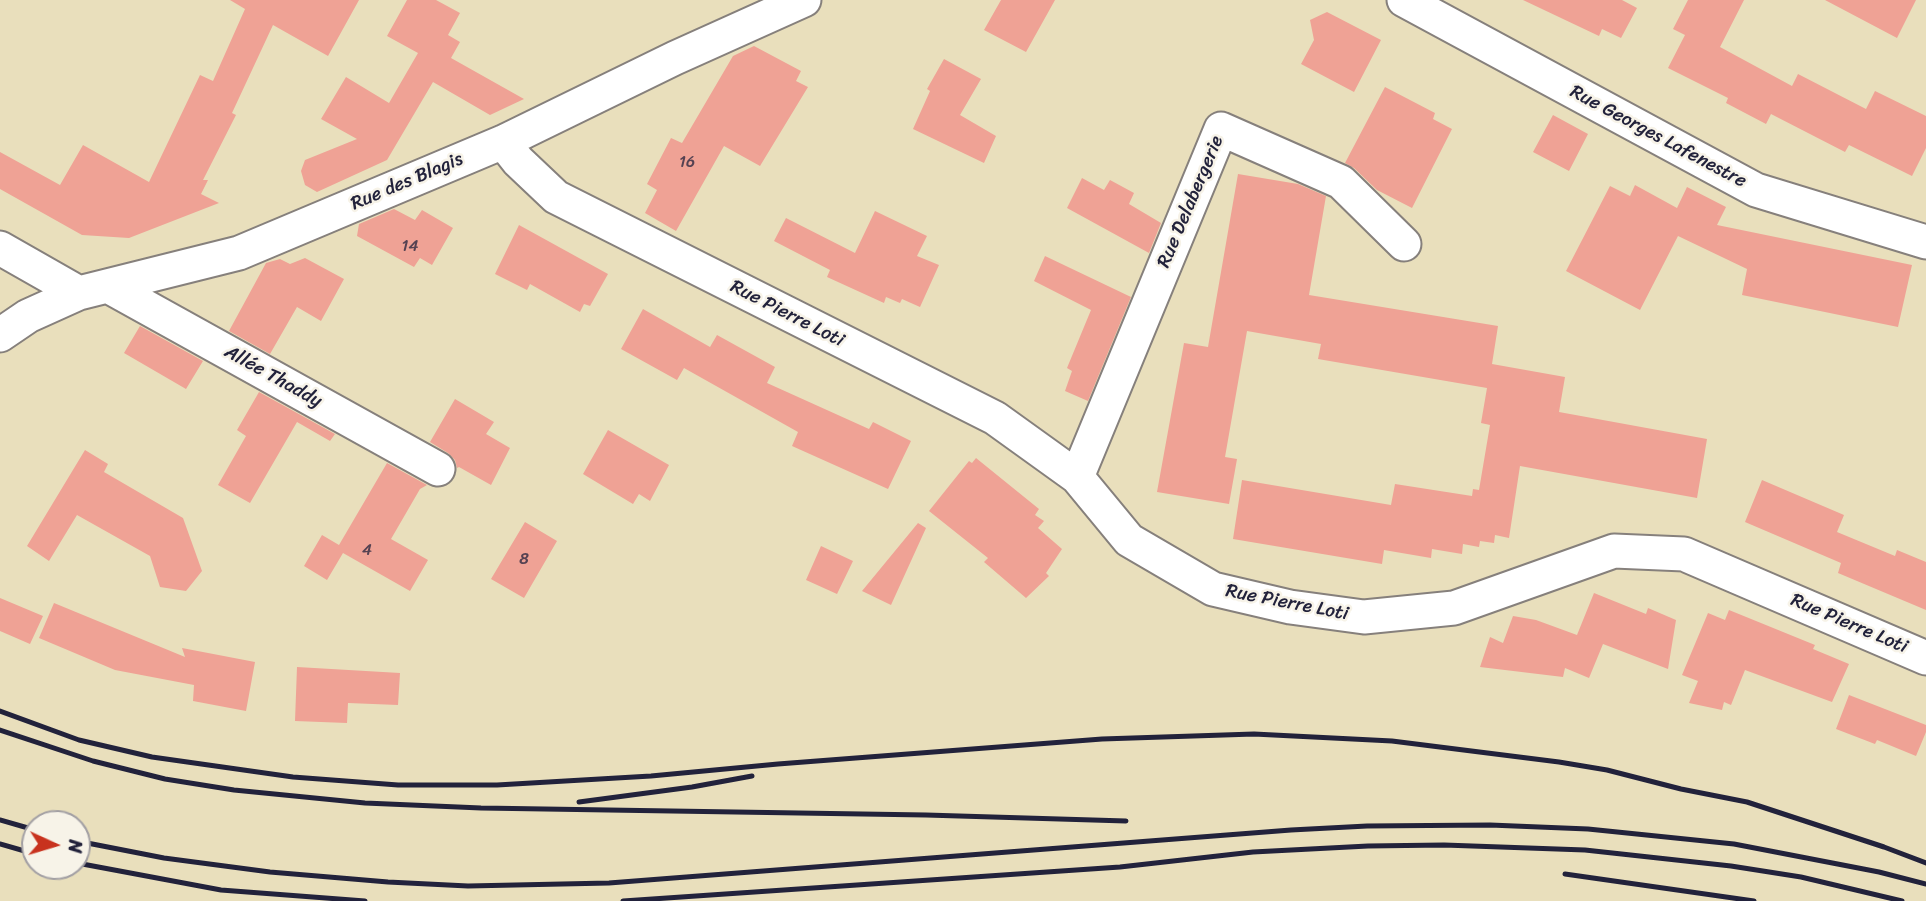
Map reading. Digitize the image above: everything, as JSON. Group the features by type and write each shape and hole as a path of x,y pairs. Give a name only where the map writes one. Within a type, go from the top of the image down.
{"street":[{"name":"Rue des Blagis","path":"0,335 14,316 93,290 239,253 503,142 675,58 804,0"},
{"name":"Rue Georges Lafenestre","path":"1404,0 1756,190 1926,242"},
{"name":"Rue Delabergerie","path":"1077,477 1221,128 1341,182 1404,244"},
{"name":"Rue Pierre Loti","path":"503,142 518,161 556,197 995,418 1077,477 1129,540 1213,589 1290,607 1364,617 1454,608 1614,551 1684,554 1926,657"},
{"name":"Allée Thaddy","path":"0,248 93,290 438,469"}],"building":[{"path":"230,0 359,0 328,56 273,25 232,113 236,115 203,180 208,180 201,194 219,203 129,238 82,235 0,189 0,152 60,185 83,145 149,182 200,75 213,81 245,9"},
{"path":"407,0 436,0 460,13 448,35 460,42 451,58 524,99 490,115 433,82 387,160 317,192 305,185 301,171 305,160 357,139 321,119 346,77 389,103 418,53 387,36"},
{"path":"1001,0 1055,0 1026,52 984,30"},
{"path":"1523,0 1622,0 1637,8 1621,38 1602,29 1599,36"},
{"path":"1688,0 1744,0 1720,47 1792,86 1798,74 1866,109 1875,91 1926,116 1926,148 1912,176 1849,145 1845,152 1771,114 1766,124 1726,103 1728,98 1668,68 1685,35 1673,29"},
{"path":"1825,0 1916,0 1897,38"},
{"path":"1327,12 1381,40 1354,92 1301,64 1314,40 1310,20"},
{"path":"754,46 801,71 796,81 808,87 760,166 724,146 676,231 645,213 657,190 647,184 671,138 682,143 733,56"},
{"path":"944,59 981,79 960,115 996,136 984,163 913,129 930,91 927,89"},
{"path":"1385,87 1435,113 1433,119 1452,129 1412,208 1377,190 1345,163"},
{"path":"1553,115 1588,134 1569,171 1533,152"},
{"path":"1238,174 1298,184 1326,196 1309,295 1498,326 1492,364 1565,377 1559,412 1707,439 1697,498 1520,466 1509,538 1495,535 1494,543 1480,541 1479,547 1463,544 1462,554 1432,549 1431,558 1384,550 1382,564 1233,539 1242,480 1391,505 1395,484 1472,496 1473,489 1479,490 1490,425 1481,423 1487,388 1318,359 1321,344 1247,331 1225,457 1237,459 1229,504 1157,492 1184,343 1208,347"},
{"path":"1082,178 1104,190 1110,180 1134,193 1129,204 1161,223 1149,253 1067,208"},
{"path":"1635,185 1677,208 1687,187 1726,207 1717,225 1912,265 1898,327 1742,295 1747,269 1678,236 1640,310 1566,271 1610,186 1630,196"},
{"path":"394,209 415,220 422,210 453,228 432,265 420,258 414,267 357,236 359,224"},
{"path":"875,211 927,236 917,256 939,265 920,307 902,299 900,303 886,297 884,303 827,277 830,270 774,241 786,218 855,253"},
{"path":"519,225 608,274 590,306 584,304 580,312 530,284 527,290 495,274"},
{"path":"1045,256 1131,297 1088,401 1065,391 1072,371 1067,368 1091,310 1034,281"},
{"path":"305,258 344,279 321,321 297,307 270,354 229,331 266,263 280,259 290,264"},
{"path":"643,309 710,347 717,335 775,367 767,383 869,429 873,422 911,441 888,489 792,446 798,432 684,368 677,380 621,349"},
{"path":"140,326 203,361 186,389 124,353"},
{"path":"259,392 335,434 330,441 297,422 250,503 218,485 246,436 237,430"},
{"path":"455,399 494,422 486,434 510,448 491,485 457,468 455,460 448,453 430,442"},
{"path":"608,430 669,465 650,501 639,494 633,504 583,474"},
{"path":"85,450 108,464 104,472 183,518 202,571 186,591 160,587 150,556 77,515 49,561 27,546"},
{"path":"976,458 1039,509 1035,515 1044,521 1038,528 1062,549 1046,573 1049,576 1026,598 984,562 988,558 929,511 969,461 972,463"},
{"path":"387,463 427,485 420,489 391,539 428,560 410,591 343,553 327,580 304,566 322,535 339,545"},
{"path":"1762,480 1844,515 1837,532 1895,556 1897,550 1926,562 1926,610 1838,573 1841,563 1745,522"},
{"path":"525,522 557,541 524,598 491,579"},
{"path":"918,523 926,528 891,605 862,591"},
{"path":"821,546 853,561 837,594 806,580"},
{"path":"1594,593 1646,614 1648,608 1676,620 1668,669 1603,644 1589,678 1565,668 1563,677 1480,667 1490,637 1503,643 1513,616 1536,620 1577,635"},
{"path":"0,598 43,616 30,644 0,631"},
{"path":"54,603 185,657 182,648 255,662 246,711 193,701 194,685 115,670 39,638"},
{"path":"1729,610 1815,645 1813,649 1849,664 1832,702 1745,670 1731,705 1724,702 1722,710 1689,703 1698,681 1682,675 1708,613 1725,620"},
{"path":"297,667 400,673 398,705 348,703 347,723 295,721"},
{"path":"1849,695 1926,725 1926,732 1916,756 1877,740 1875,744 1836,729"}],"railway":[{"path":"0,711 79,740 152,757 293,777 398,785 497,785 651,776 1102,739 1254,734 1392,741 1607,770 1747,802 1926,863"},
{"path":"0,730 93,761 165,779 234,790 365,803 481,808 1126,821"},
{"path":"579,802 752,776"},
{"path":"0,820 21,826"},
{"path":"91,844 164,858 270,872 468,886 609,883 1291,830 1490,825 1588,829 1734,844 1879,872 1926,884"},
{"path":"0,844 21,850"},
{"path":"623,901 1120,867 1253,852 1444,845 1585,850 1731,866 1801,877 1902,901"},
{"path":"91,866 221,890 365,901"},
{"path":"1565,874 1754,901"}]}
